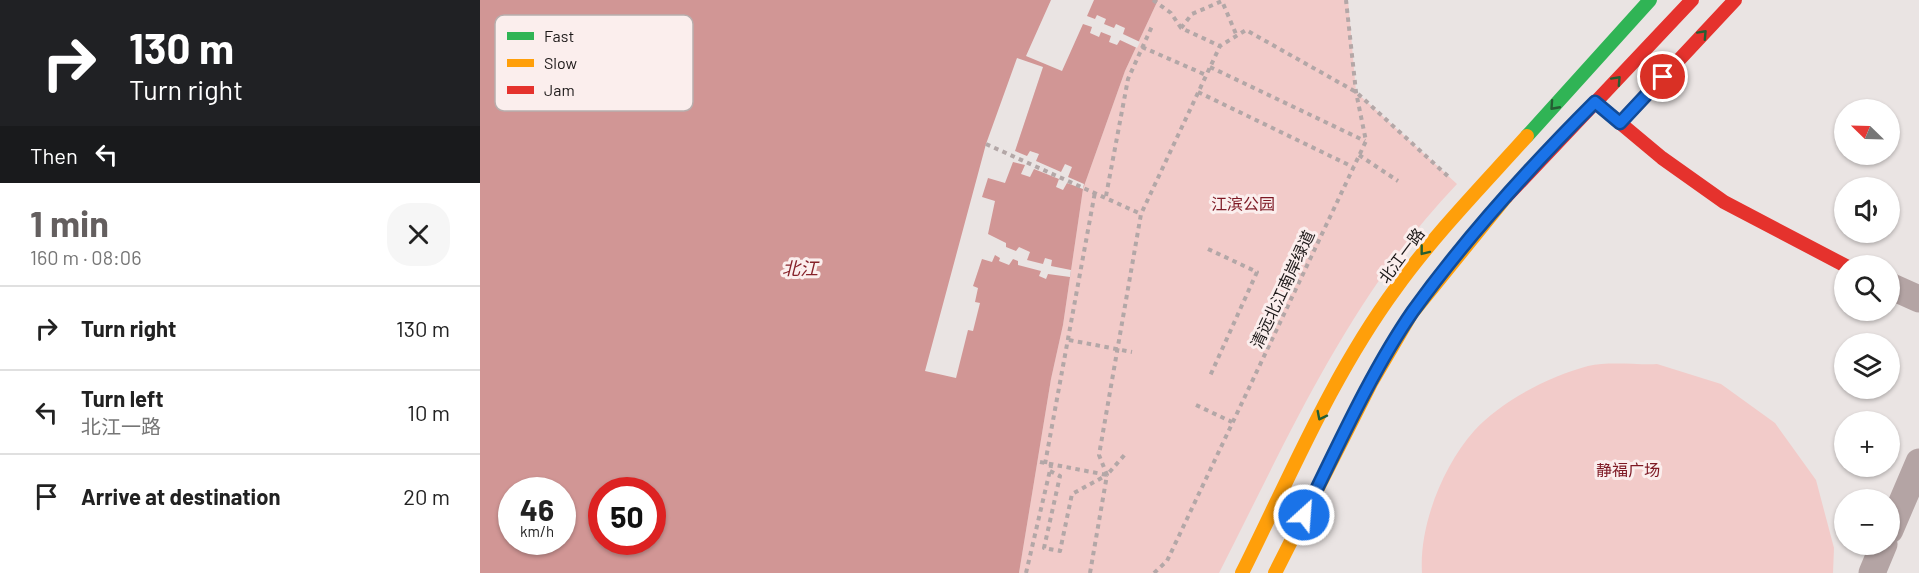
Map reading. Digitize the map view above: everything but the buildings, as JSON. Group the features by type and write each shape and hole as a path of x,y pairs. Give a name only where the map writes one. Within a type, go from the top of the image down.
{"main road":[{"name":"北江一路","path":"1242,573 1348,362 1395,289 1467,202 1650,0"},
{"path":"1275,573 1371,383 1412,313 1463,247 1511,191 1692,0"},
{"path":"1620,123 1735,0"},
{"path":"1595,102 1662,158 1724,202 1834,260"}],"street":[{"path":"1900,290 1919,299"},
{"path":"1900,507 1919,462"},
{"path":"1872,573 1879,555"}],"path":[{"path":"1153,0 1171,13 1181,28 1220,46"},
{"path":"1346,0 1356,92 1365,141"},
{"path":"1181,28 1192,14 1222,1 1236,34"},
{"path":"1106,196 1128,79 1153,24"},
{"path":"1090,573 1107,475 1099,455 1141,213 1220,46 1236,34 1246,30 1356,92 1457,184 1467,202"},
{"path":"1142,47 1206,75"},
{"path":"1210,67 1365,141"},
{"path":"1198,92 1353,167"},
{"name":"清远北江南岸绿道","path":"1154,573 1167,561 1365,141"},
{"path":"987,144 1141,213"},
{"path":"1359,155 1398,181"},
{"path":"1095,192 1069,340 1043,463 1107,475"},
{"path":"1208,249 1257,272 1210,376"},
{"path":"1069,340 1132,352"},
{"path":"1196,405 1233,422"},
{"path":"1050,473 1060,476 1044,548 1060,551 1072,494 1107,475 1127,452"},
{"path":"1026,573 1051,466"}],"green space":[{"name":"江滨公园","path":"1158,0 1348,0 1356,92 1457,184 1384,273 1353,321 1297,420 1219,573 1019,573 1051,379 1063,325 1083,189 1125,71"},
{"name":"静福广场","path":"1605,364 1657,364 1721,384 1775,423 1816,480 1834,548 1833,573 1422,573 1424,535 1435,497 1452,461 1474,431 1512,400 1542,383 1573,370"}],"water":[{"name":"北江","path":"480,0 1158,0 1125,71 1083,189 1063,325 1051,379 1019,573 480,573"}],"pier":[{"path":"1051,0 1094,0 1087,16 1095,19 1097,15 1106,19 1104,24 1114,28 1116,24 1125,28 1123,34 1140,42 1137,48 1120,40 1117,45 1109,42 1111,36 1101,32 1099,37 1090,33 1092,27 1083,24 1062,71 1026,56"},
{"path":"1017,58 1043,67 1015,151 1027,156 1030,151 1039,154 1036,161 1061,172 1065,164 1072,167 1068,177 1084,184 1083,189 1067,183 1063,190 1056,187 1059,179 1034,169 1030,177 1021,174 1025,165 1013,162 1005,183 988,178 982,197 995,201 988,234 1006,243 1006,247 1016,251 1019,247 1030,252 1027,260 1043,264 1045,258 1052,260 1051,266 1071,270 1070,277 1048,274 1046,279 1039,276 1041,271 1018,265 1018,261 1013,259 1009,265 999,261 1000,258 995,255 992,262 982,259 973,286 978,288 975,302 980,303 973,331 968,330 956,378 925,371 986,144"}],"traffic: fast":[{"path":"1527,136 1650,0"}],"traffic: slow":[{"path":"1242,573 1313,427 1373,321 1427,248 1527,136"},
{"path":"1275,573 1371,383 1412,313 1506,197"}],"traffic: jam":[{"path":"1506,197 1692,0"},
{"path":"1620,123 1735,0"},
{"path":"1595,102 1662,158 1724,202 1834,260"}],"route":[{"path":"1304,515 1371,383 1412,313 1463,247 1511,191 1595,102 1620,123 1663,77"}]}
